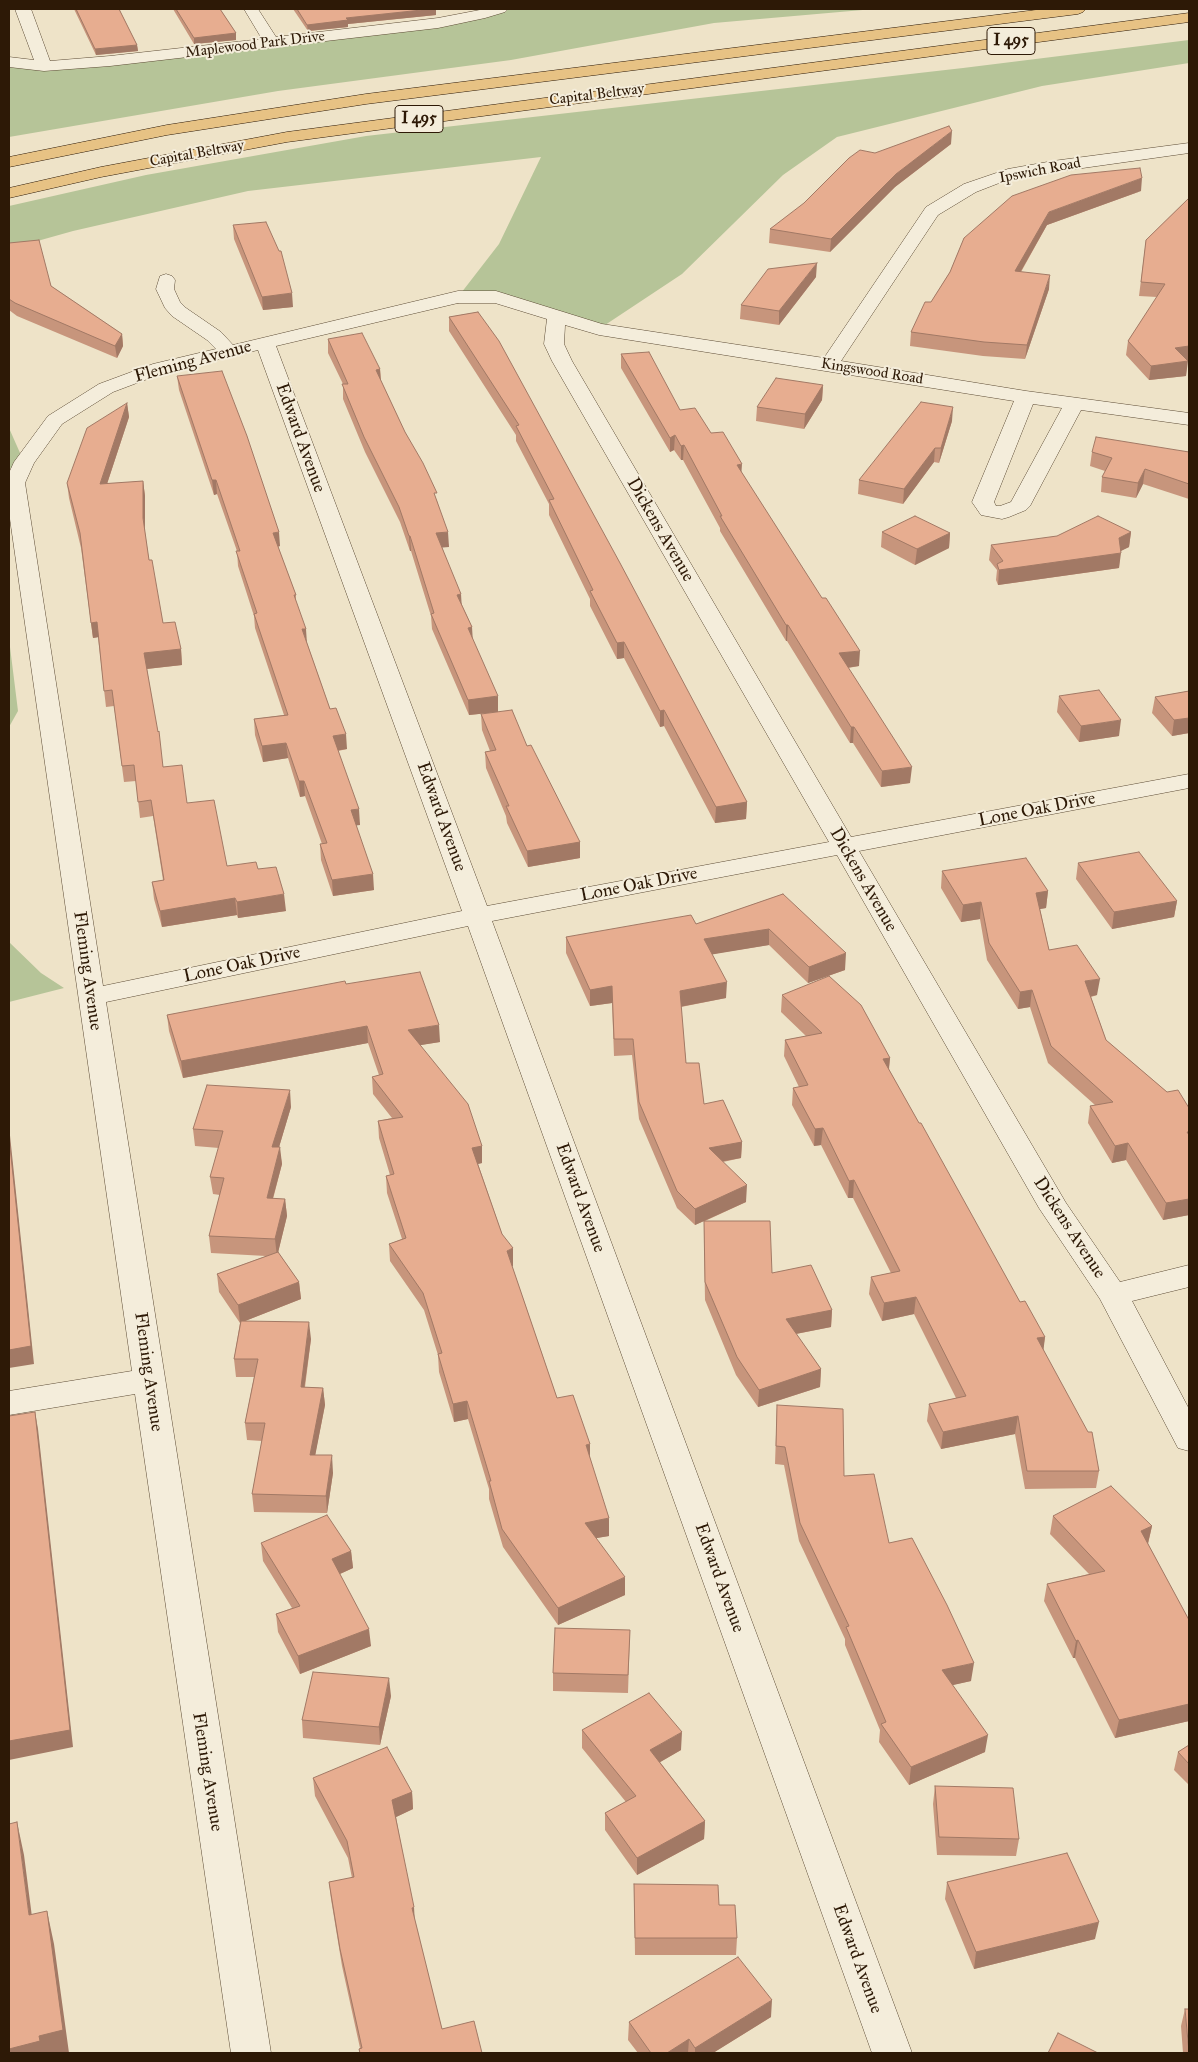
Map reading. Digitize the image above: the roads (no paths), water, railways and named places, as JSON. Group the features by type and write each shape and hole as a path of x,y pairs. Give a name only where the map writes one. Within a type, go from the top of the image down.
{"highway":[{"path":"805,42 1008,9"},
{"name":"Capital Beltway","path":"9,162 108,141 264,114 805,42 1078,9"},
{"name":"Capital Beltway","path":"9,193 101,172 287,137 1189,17"},
{"path":"832,65 1189,28"}],"street":[{"path":"23,9 44,66"},
{"path":"251,9 272,43"},
{"name":"Maplewood Park Drive","path":"9,62 44,66 110,61 438,23 477,12 500,9"},
{"name":"Ipswich Road","path":"829,365 932,211 970,188 1008,174 1052,166 1189,148"},
{"path":"166,280 165,289 172,304 179,312 214,336 229,352"},
{"name":"Fleming Avenue","path":"251,2053 15,482 24,462 55,420 106,388 160,368 458,297 496,297 557,315"},
{"name":"Kingswood Road","path":"557,315 599,329 754,355 829,365 1026,397 1189,419"},
{"name":"Dickens Avenue","path":"557,315 554,344 562,362 1054,1208 1113,1295 1189,1439"},
{"name":"Edward Avenue","path":"265,344 477,916 892,2053"},
{"path":"1026,397 983,502 988,511 1002,513 1019,506 1074,404"},
{"name":"Lone Oak Drive","path":"91,997 477,916 1189,782"},
{"path":"1113,1295 1189,1276"},
{"path":"9,1404 149,1380"}]}
